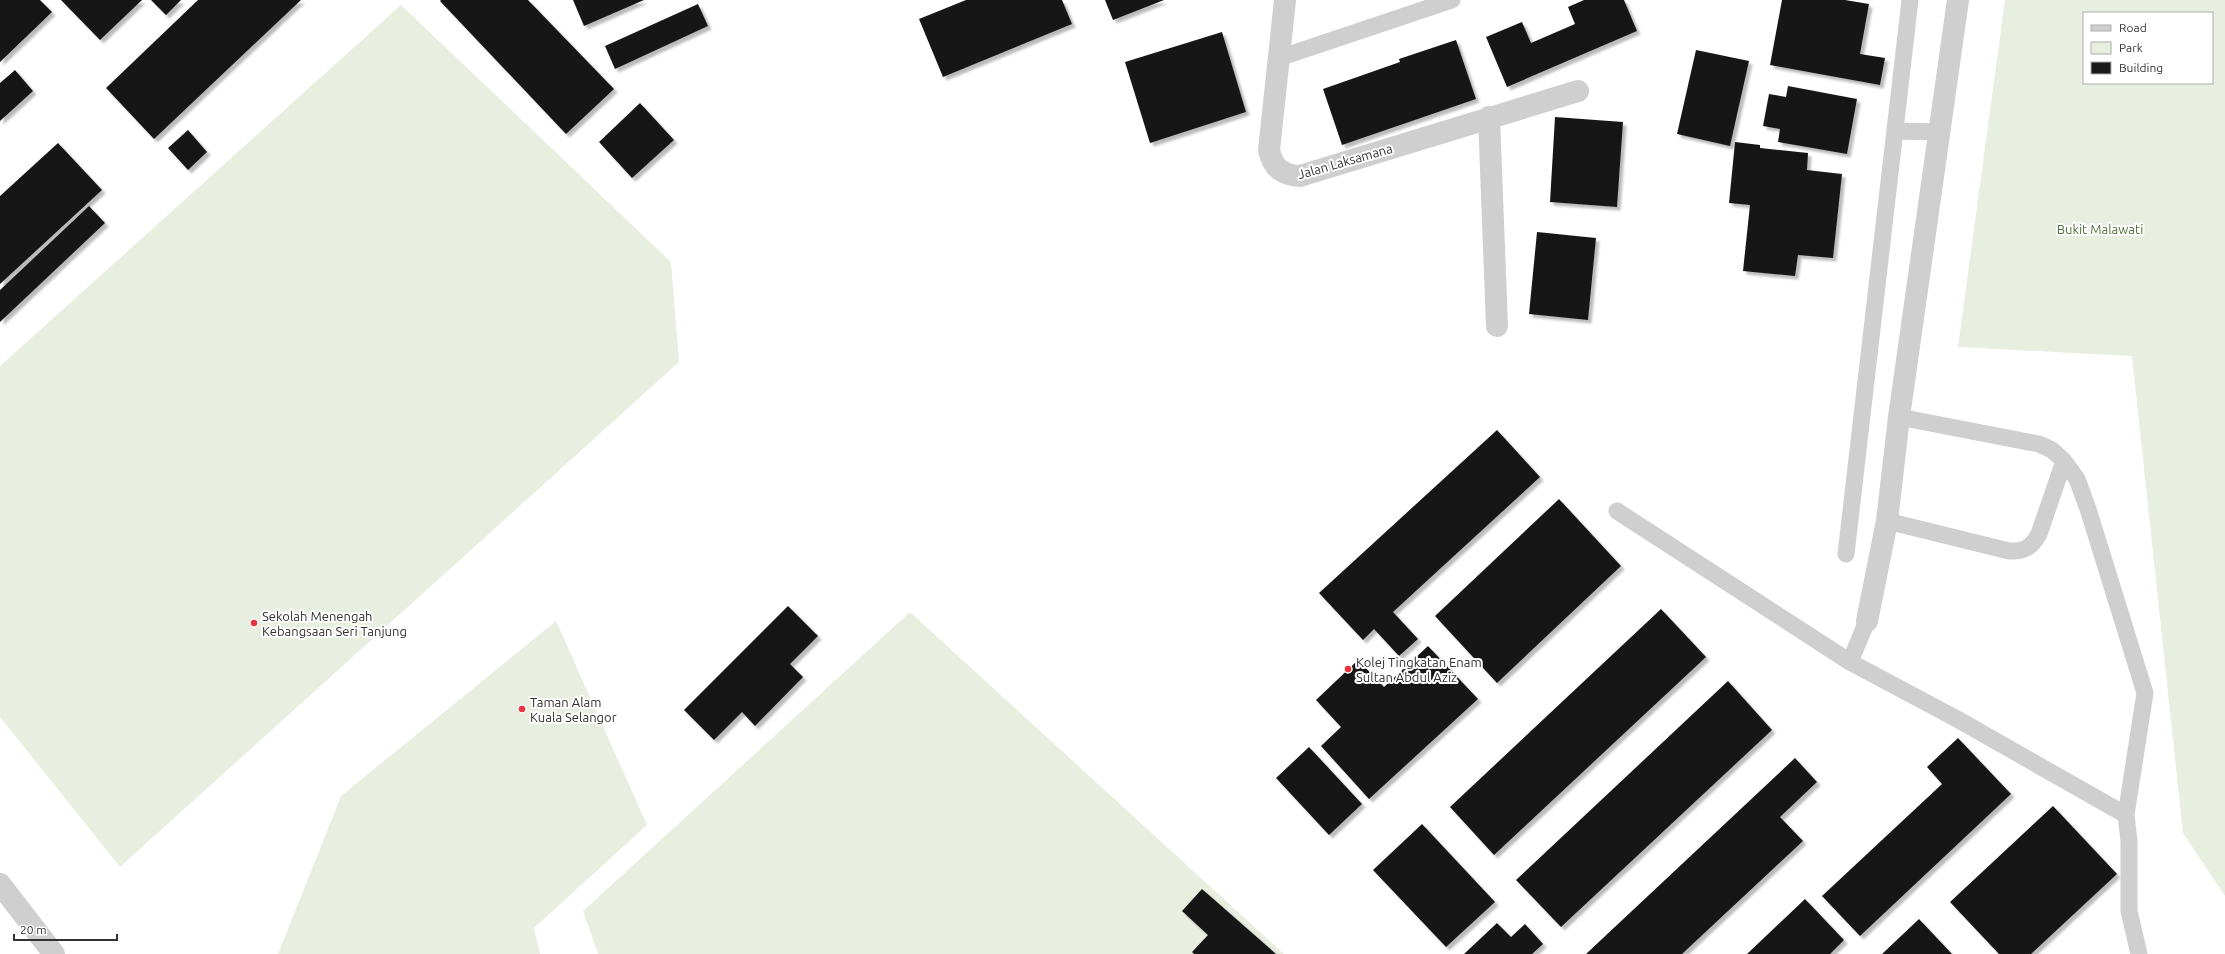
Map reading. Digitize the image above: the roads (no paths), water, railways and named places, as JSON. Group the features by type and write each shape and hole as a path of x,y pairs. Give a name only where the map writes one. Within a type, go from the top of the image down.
{"street":[{"name":"Jalan Laksamana","path":"1285,0 1269,150 1271,161 1278,170 1288,176 1300,176 1578,91"},
{"path":"1867,621 1887,521 1899,418 1958,0"},
{"path":"1489,117 1497,326"},
{"path":"0,884 54,954"}],"lane":[{"path":"1278,58 1452,0"},
{"path":"1846,554 1910,0"},
{"path":"1895,132 1939,132"},
{"path":"1899,418 2039,444 2052,450 2064,461 2077,479 2088,509 2145,693 2126,815 2129,841 2129,912 2139,954"},
{"path":"1887,521 2009,551 2023,550 2034,543 2039,534 2064,461"},
{"path":"1617,511 1850,662 1957,719 2126,815"},
{"path":"1850,662 1867,621"}],"place":[{"name":"Sekolah Menengah Kebangsaan Seri Tanjung","path":"254,623"},
{"name":"Kolej Tingkatan Enam Sultan Abdul Aziz","path":"1348,669"},
{"name":"Taman Alam Kuala Selangor","path":"522,709"}],"park label":[{"name":"Bukit Malawati","path":"2100,229"}]}
